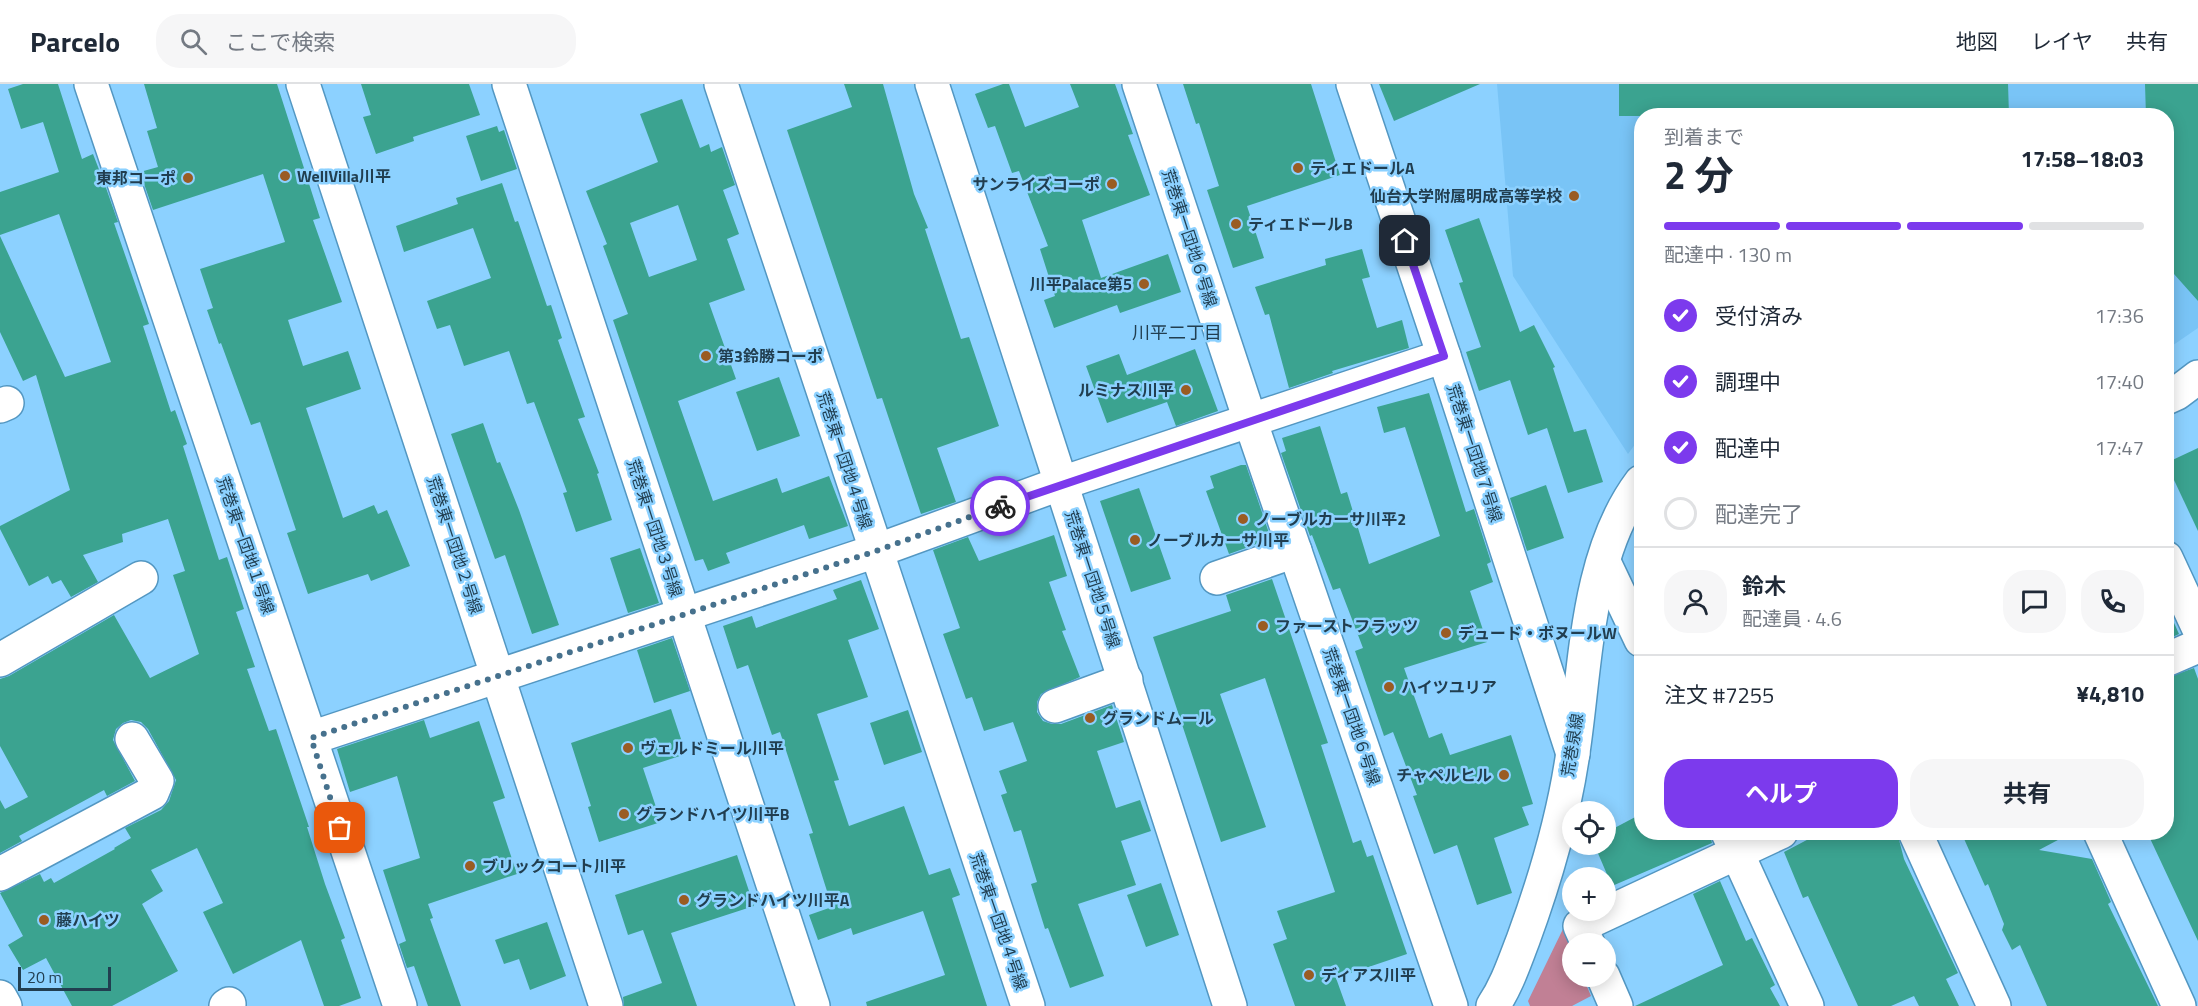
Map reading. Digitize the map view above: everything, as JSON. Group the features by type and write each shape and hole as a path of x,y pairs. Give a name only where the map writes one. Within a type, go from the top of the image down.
{"street":[{"name":"荒巻東一団地１号線","path":"91,84 399,1006"},
{"name":"荒巻東一団地２号線","path":"303,84 606,1006"},
{"name":"荒巻東一団地３号線","path":"509,84 813,1006"},
{"name":"荒巻東一団地４号線","path":"721,84 1028,1006"},
{"name":"荒巻東一団地５号線","path":"932,84 1230,1006"},
{"name":"荒巻東一団地６号線","path":"1139,84 1250,420 1451,1006"},
{"name":"荒巻東一団地７号線","path":"1353,84 1573,754"},
{"path":"311,738 876,551 1062,483 1444,356"},
{"path":"2174,394 2198,376"},
{"name":"荒巻泉線","path":"1493,1006 1504,989 1545,882 1573,754 1591,606 1604,562 1627,501 1634,492"},
{"path":"1217,578 1295,551"},
{"path":"1604,562 1634,625"},
{"path":"2174,575 2198,627"},
{"path":"0,660 141,578"},
{"path":"2174,656 2198,646"},
{"path":"1055,706 1126,680"},
{"path":"0,874 152,793 157,781 132,739"},
{"path":"1919,840 1994,1006"},
{"path":"2104,840 2179,1006"},
{"path":"1583,933 1580,926 1732,843 1807,1006"},
{"path":"1608,987 1616,1006"},
{"path":"0,997 5,1006"}],"shaded area":[{"name":"仙台大学附属明成高等学校","path":"1497,84 2198,84 2198,328 2174,344 2174,108 1634,108 1634,446 1628,454 1513,276"},
{"path":"1563,929 1562,987 1587,987 1591,996 1572,1006 1530,1006 1528,1001"}],"building":[{"path":"23,84 58,84 82,159 93,154 118,222 114,223 149,324 143,326 171,412 175,410 187,444 183,446 219,560 227,557 244,609 236,612 255,667 247,669 269,731 276,729 309,827 307,827 325,884 345,938 341,940 361,998 339,1006 324,1006 301,940 233,974 203,912 223,903 197,848 151,870 163,891 142,904 178,971 112,1006 72,1006 46,958 23,970 8,945 23,936 0,893 40,874 44,882 51,878 54,883 115,849 131,838 125,828 161,810 169,801 176,780 148,729 141,722 131,720 123,723 116,729 113,740 135,781 107,796 104,790 19,836 22,841 0,853 0,800 5,809 28,797 0,746 0,679 114,615 150,678 199,654 173,575 185,571 168,519 122,534 123,542 83,555 98,582 71,597 61,580 52,584 48,576 29,586 0,529 0,526 70,490 36,375 23,381 0,332 0,236 65,377 111,362 59,214 0,235 0,192 59,172 43,122 21,129 8,89"},
{"path":"144,84 277,84 320,218 313,220 342,302 288,320 303,366 348,351 361,389 306,408 343,518 374,505 378,514 387,510 410,566 371,581 368,574 308,594 287,533 296,530 260,422 251,425 221,343 219,344 207,310 213,308 200,269 285,242 263,174 153,210 140,172 158,167 147,131 157,128"},
{"path":"361,84 469,84 480,115 413,137 414,141 376,154 363,117 371,115"},
{"path":"844,84 883,84 914,194 928,228 925,229 961,339 969,337 999,426 937,448 956,502 921,514 882,398 877,399 787,130 852,107"},
{"path":"1009,84 1025,127 1079,107 1070,84 1115,84 1133,134 1128,135 1150,195 1082,220 1101,278 1168,254 1181,292 1120,313 1117,305 1054,328 1044,300 1055,296 1040,249 1048,246 1019,171 1012,173 995,126 988,128 975,94"},
{"path":"1183,84 1311,84 1340,175 1247,206 1264,258 1233,268 1207,190 1219,186 1199,123 1196,124"},
{"path":"1379,84 1480,84 1394,121"},
{"path":"1619,84 2008,84 2009,108 1634,108 1634,116 1619,116"},
{"path":"2145,84 2198,84 2198,301 2174,274 2174,108 2146,108"},
{"path":"682,99 700,148 709,144 711,152 722,147 735,185 723,190 739,234 727,239 745,290 709,303 736,379 678,401 713,501 777,478 782,493 829,476 848,526 809,539 804,525 726,553 730,563 708,571 703,559 695,561 613,320 628,314 603,246 607,244 586,191 658,162 640,114","holes":["678,205 697,260 649,277 630,223"]},
{"path":"497,126 499,132 504,130 517,169 481,181 466,136"},
{"path":"502,183 515,222 518,221 547,306 551,305 562,338 558,340 585,417 578,419 599,473 597,474 612,520 576,532 563,493 567,492 534,402 527,404 509,351 464,366 450,325 437,329 427,301 491,278 473,228 404,252 396,226 458,204 456,198"},
{"path":"1479,218 1520,332 1534,325 1555,367 1553,368 1574,432 1586,429 1603,482 1568,493 1547,428 1528,435 1510,380 1479,391 1466,352 1481,347 1459,283 1463,282 1445,230"},
{"path":"1362,249 1370,277 1362,279 1377,328 1402,320 1409,348 1332,371 1333,373 1289,388 1269,314 1265,315 1255,287 1326,265 1325,259"},
{"path":"1195,349 1218,411 1176,426 1167,402 1107,423 1086,366 1119,354 1127,375"},
{"path":"779,377 800,436 757,451 736,392"},
{"path":"1429,393 1466,512 1474,509 1491,562 1487,564 1493,582 1470,591 1487,642 1404,668 1429,738 1442,733 1450,755 1511,735 1533,804 1522,807 1529,825 1494,838 1512,893 1477,905 1457,845 1434,854 1413,796 1417,795 1393,732 1384,736 1355,651 1363,648 1340,588 1333,590 1312,535 1310,536 1281,453 1286,451 1282,438 1320,426 1341,494 1347,492 1369,564 1440,536 1405,427 1384,433 1377,407"},
{"path":"483,423 497,463 500,462 519,510 559,625 532,634 505,555 495,559 451,434"},
{"path":"2198,448 2198,531 2174,480 2174,459"},
{"name":"ノーブルカーサ川平2","path":"1246,465 1271,539 1229,554 1206,491 1214,488 1210,476"},
{"path":"1546,485 1564,538 1527,551 1510,498"},
{"name":"ノーブルカーサ川平","path":"1139,488 1171,579 1131,592 1100,501"},
{"path":"1054,535 1067,576 1049,582 1066,630 1062,631 1080,677 1041,694 1037,702 1037,712 1043,721 1061,724 1112,705 1124,742 1097,751 1116,808 1140,800 1151,831 1121,841 1136,885 1078,904 1104,976 1070,988 1048,928 1045,929 1031,884 1037,882 1021,830 1014,832 1001,795 1007,793 999,771 1027,761 1013,722 984,731 972,697 966,699 943,634 960,628 933,550 968,537 979,561"},
{"path":"640,548 659,603 628,613 610,558"},
{"path":"1272,579 1328,743 1321,745 1353,843 1361,840 1367,857 1373,855 1407,954 1336,978 1346,1006 1295,1006 1273,944 1287,939 1277,911 1335,892 1265,678 1220,694 1266,827 1221,842 1153,637 1231,611 1226,595"},
{"path":"861,580 879,629 848,640 868,697 817,714 839,780 834,781 849,826 904,806 929,875 950,868 960,895 952,898 987,1006 867,1006 866,1002 945,975 923,911 853,935 851,928 818,940 809,915 832,907 809,834 813,833 780,732 772,735 748,665 737,669 723,626 752,616 756,628 837,599 833,590"},
{"path":"2174,623 2179,634 2174,636"},
{"path":"672,638 690,691 654,703 637,650"},
{"path":"2194,668 2198,679 2198,941 2151,840 2174,840 2174,675"},
{"path":"671,709 686,754 643,768 661,822 599,842 588,807 591,806 571,743"},
{"path":"908,710 922,752 884,765 870,723"},
{"path":"424,720 430,738 479,721 505,798 493,802 517,874 428,904 433,918 430,919 461,1006 428,1006 414,966 407,968 399,944 406,941 383,870 420,858 397,776 350,792 337,749"},
{"path":"1634,818 1634,840 1711,840 1712,843 1616,884 1616,867 1604,867 1599,855 1616,855 1616,827"},
{"path":"1807,840 1899,840 1904,859 1958,973 1946,979 1959,1006 1919,1006 1914,996 1891,1006 1858,1006 1808,896 1803,898 1784,852"},
{"path":"1965,840 2058,840 2039,850 2092,859 2111,902 2108,904 2158,1006 2047,1006 2020,945 2012,950 2002,930 2004,924 1988,884 1985,886"},
{"name":"グランドハイツ川平A","path":"737,855 754,906 671,933 697,1006 624,1006 623,997 662,983 643,930 628,935 615,895"},
{"path":"1720,881 1746,941 1752,938 1775,985 1770,988 1780,1006 1635,1006 1723,965 1693,894"},
{"path":"1161,883 1179,935 1146,947 1127,895"},
{"path":"547,922 566,976 530,990 519,959 504,964 495,940"}],"way so far":[{"path":"340,828 311,738 876,551 1000,506"}],"place":[{"name":"ティエドールA","path":"1298,168"},
{"name":"WellVilla川平","path":"285,176"},
{"name":"東邦コーポ","path":"188,178"},
{"name":"サンライズコーポ","path":"1112,184"},
{"name":"仙台大学附属明成高等学校","path":"1574,196"},
{"name":"ティエドールB","path":"1236,224"},
{"name":"川平Palace第5","path":"1144,284"},
{"name":"第3鈴勝コーポ","path":"706,356"},
{"name":"ルミナス川平","path":"1186,390"},
{"name":"ノーブルカーサ川平2","path":"1243,519"},
{"name":"ノーブルカーサ川平","path":"1135,540"},
{"name":"ファーストフラッツ","path":"1263,626"},
{"name":"デュード・ボヌールW","path":"1446,633"},
{"name":"ハイツユリア","path":"1389,687"},
{"name":"グランドムール","path":"1090,718"},
{"name":"ヴェルドミール川平","path":"628,748"},
{"name":"チャペルヒル","path":"1504,775"},
{"name":"グランドハイツ川平B","path":"624,814"},
{"name":"ブリックコート川平","path":"470,866"},
{"name":"グランドハイツ川平A","path":"684,900"},
{"name":"藤ハイツ","path":"44,920"},
{"name":"ディアス川平","path":"1309,975"}],"district":[{"name":"川平二丁目","path":"1177,332"}],"route":[{"path":"1000,506 1083,476 1444,356 1405,241"}]}
